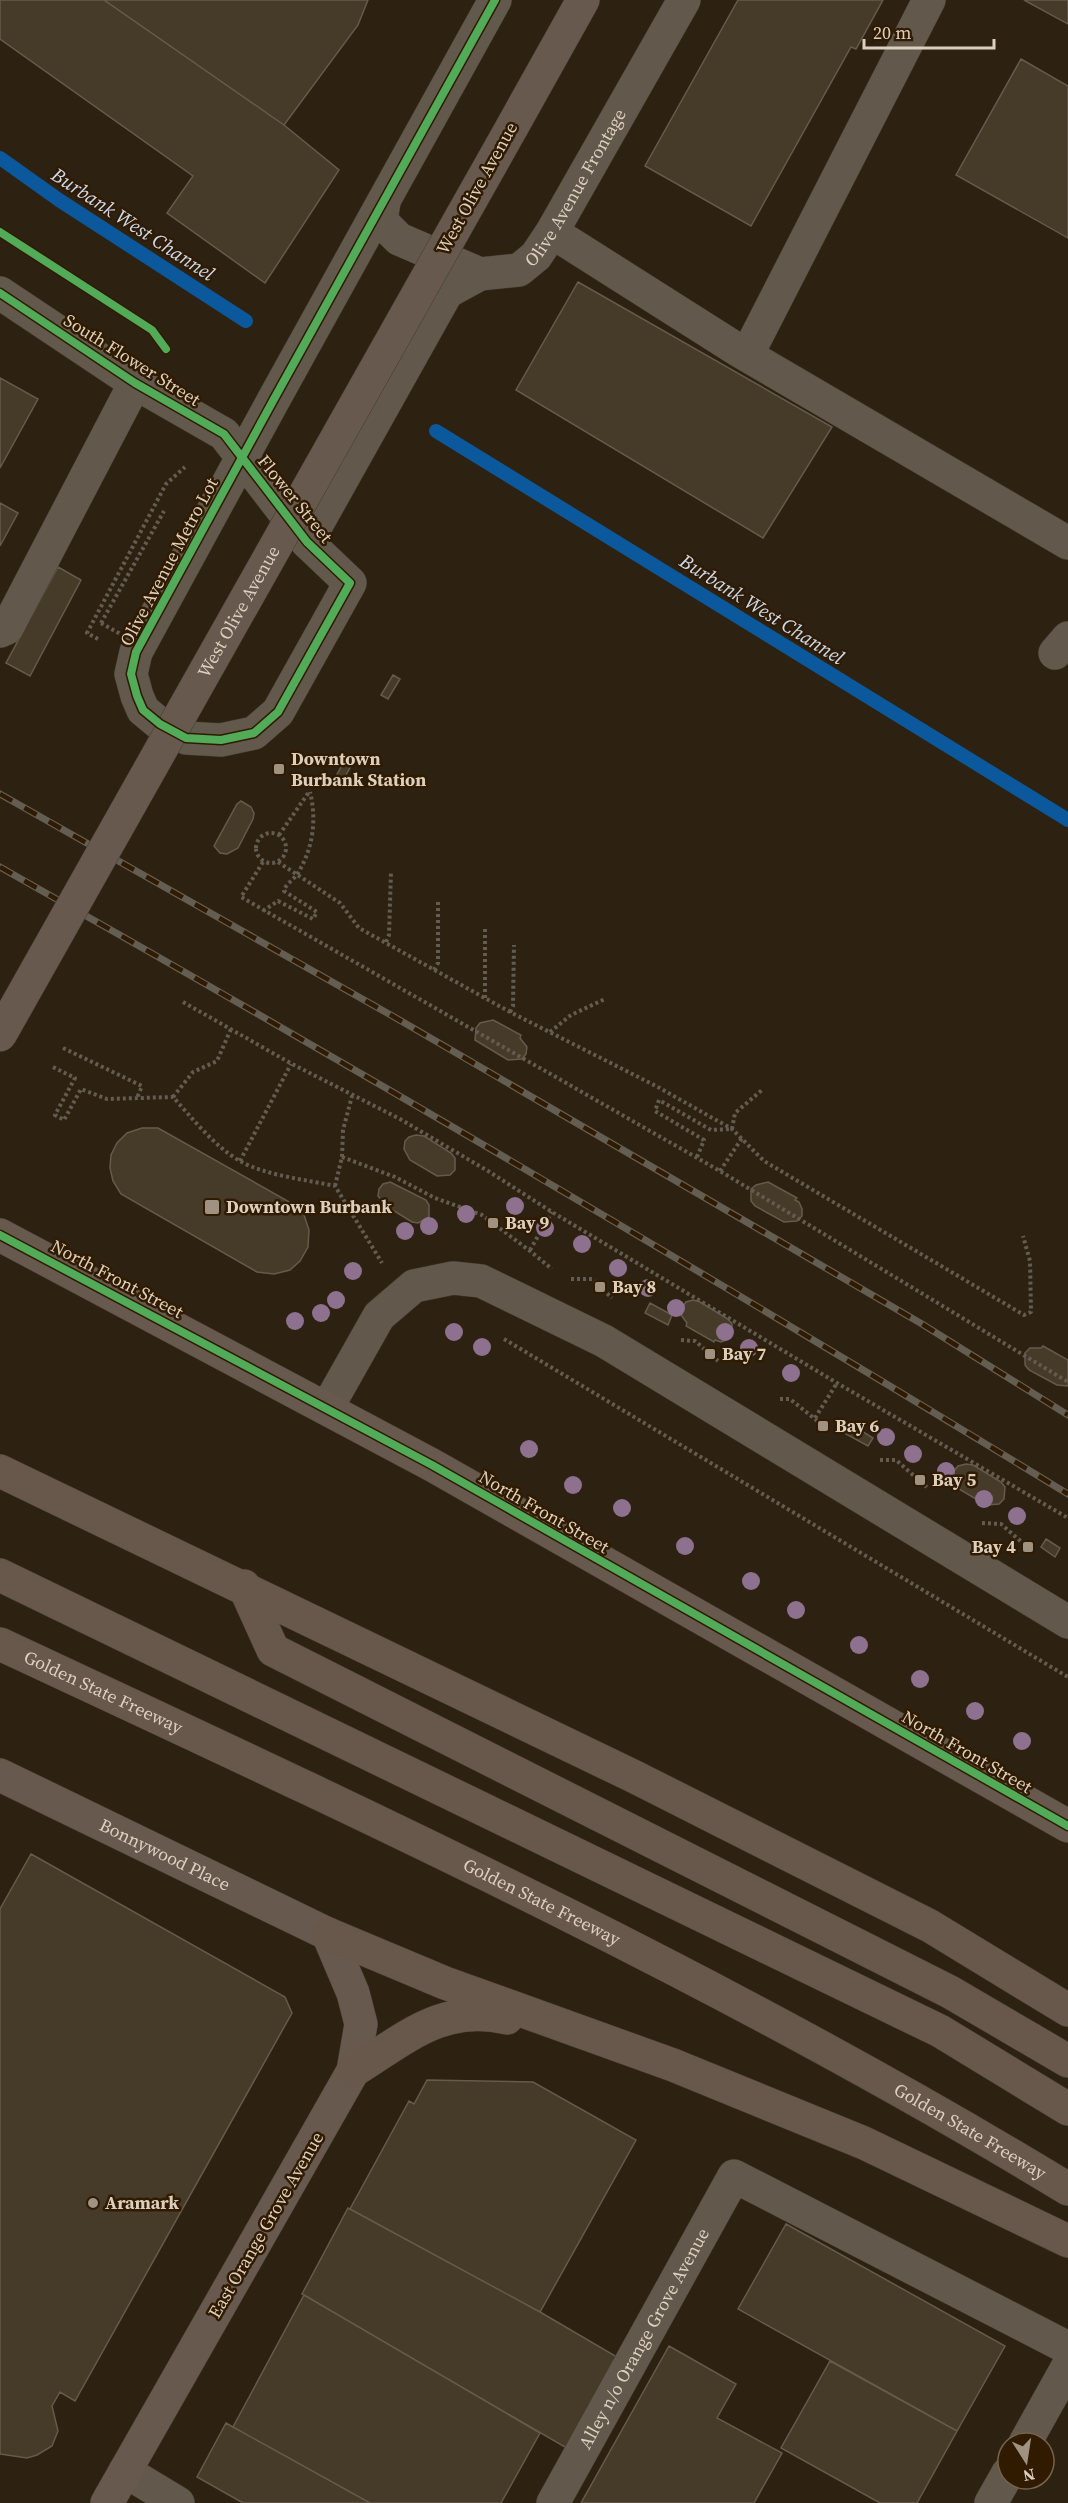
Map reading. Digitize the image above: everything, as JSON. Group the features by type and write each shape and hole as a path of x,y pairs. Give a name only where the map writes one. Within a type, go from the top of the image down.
{"highway":[{"path":"0,1470 633,1776 930,1926 1068,2010"},
{"path":"0,1575 940,2031 1068,2109"},
{"path":"243,1587 273,1650 950,1992 1068,2061"},
{"name":"Golden State Freeway","path":"0,1644 316,1792 625,1944 956,2121 1068,2189"},
{"path":"328,1934 445,1983 587,2036 673,2065 864,2143 1068,2241"},
{"path":"353,2071 431,2022 460,2014 494,2015 587,2036"}],"main road":[{"name":"West Olive Avenue","path":"0,1035 583,0"},
{"name":"North Front Street","path":"0,1235 327,1408 1068,1826"},
{"name":"Bonnywood Place","path":"0,1775 328,1934"},
{"name":"East Orange Grove Avenue","path":"107,2503 353,2071 361,2024 353,1993 328,1934"}],"street":[{"path":"384,202 495,0"},
{"name":"Olive Avenue Frontage","path":"384,202 381,220 399,239 480,274 519,270 536,256 552,232 684,0"},
{"path":"747,355 929,0"},
{"name":"Olive Avenue Metro Lot","path":"350,584 278,712 254,733 221,740 186,738 160,724 143,710 131,674 136,652 384,202"},
{"path":"552,232 747,355 1068,543"},
{"path":"307,542 447,292 480,274"},
{"name":"South Flower Street","path":"0,293 135,383 224,435 242,459"},
{"path":"0,631 7,628 135,383"},
{"name":"Flower Street","path":"242,459 307,542 350,584"},
{"path":"327,1408 379,1316 414,1286 453,1278 482,1281 604,1341 1068,1622"},
{"name":"Alley n/o Orange Grove Avenue","path":"553,2503 734,2176 1068,2348"},
{"path":"1032,2431 1068,2366"},
{"path":"125,2471 178,2503"}],"path":[{"path":"101,623 154,653"},
{"path":"263,911 279,901 313,919 317,912 284,891 297,875 312,844 314,809 310,792 279,835"},
{"path":"270,833 279,835 286,849 282,859 273,864 263,862 256,854 257,840 270,833"},
{"path":"263,862 241,897 720,1171 1068,1382"},
{"path":"278,862 340,903 359,928 485,999 656,1086 732,1129 764,1161 1024,1315 1031,1312 1030,1261 1023,1236"},
{"path":"386,942 389,935 391,871"},
{"path":"434,970 438,963 438,899"},
{"path":"485,927 485,999"},
{"path":"510,1012 513,1006 514,945"},
{"path":"550,1032 571,1015 605,999"},
{"path":"183,1002 292,1064 410,1125 837,1383 1068,1518"},
{"path":"53,1066 75,1078 55,1115 64,1120 81,1089 107,1099 172,1097 193,1072 217,1061 231,1029"},
{"path":"63,1048 142,1086 137,1098"},
{"path":"240,1161 292,1064"},
{"path":"732,1129 735,1113 762,1090"},
{"path":"352,1096 343,1130 342,1157 335,1186 382,1263"},
{"path":"172,1097 206,1134 240,1161 281,1175 335,1186"},
{"path":"697,1158 704,1140 655,1111 659,1100 711,1130 732,1129"},
{"path":"720,1171 742,1138"},
{"path":"342,1157 395,1177 435,1198 482,1215 493,1223"},
{"path":"530,1251 552,1212"},
{"path":"501,1337 1068,1677"},
{"path":"815,1418 837,1383"}],"building":[{"path":"0,0 104,0 284,125 339,170 265,283 167,213 193,176 0,39"},
{"path":"104,0 368,0 358,25 284,125"},
{"path":"738,0 883,0 856,49 851,47 751,226 645,166"},
{"path":"1024,0 1068,0 1068,24"},
{"path":"1021,59 1068,86 1068,238 956,175"},
{"path":"578,282 832,427 763,538 516,390"},
{"path":"0,378 38,399 0,468"},
{"path":"0,503 18,513 0,546"},
{"path":"58,567 81,580 30,676 6,663"},
{"path":"393,675 400,679 388,699 381,695"},
{"path":"344,762 351,766 339,787 332,783"},
{"path":"241,801 251,807 254,813 253,819 238,848 227,854 220,853 214,846 237,804"},
{"path":"493,1020 521,1035 520,1038 527,1047 522,1059 508,1060 475,1040 476,1028 480,1023"},
{"path":"142,1128 158,1128 293,1204 304,1215 309,1230 308,1247 300,1261 290,1270 274,1274 257,1272 121,1194 113,1181 110,1168 111,1155 117,1143 127,1133"},
{"path":"416,1135 424,1136 451,1153 455,1158 455,1170 450,1175 437,1176 410,1160 404,1149 405,1141"},
{"path":"390,1182 426,1200 429,1205 429,1217 418,1223 412,1222 386,1206 378,1196 379,1189 383,1184"},
{"path":"768,1182 797,1198 795,1200 799,1202 802,1216 797,1221 784,1222 755,1206 751,1201 751,1189"},
{"path":"693,1300 728,1319 732,1324 732,1336 721,1342 715,1340 714,1342 686,1326 687,1323 681,1315 682,1307 686,1302"},
{"path":"650,1303 672,1315 668,1325 645,1313"},
{"path":"1043,1346 1068,1360 1068,1386 1057,1385 1029,1370 1025,1365 1025,1353 1030,1348"},
{"path":"852,1425 873,1438 868,1446 846,1434"},
{"path":"973,1465 1001,1482 1005,1487 1004,1499 999,1504 986,1505 959,1489 953,1478 954,1471 958,1466"},
{"path":"1046,1539 1060,1548 1055,1557 1041,1547"},
{"name":"Aramark","path":"31,1854 285,1997 292,2013 75,2401 60,2392 52,2406 58,2431 52,2446 27,2458 0,2454 0,1909"},
{"path":"427,2080 533,2082 636,2140 540,2312 350,2209 409,2101 414,2104"},
{"path":"348,2208 540,2312 617,2357 570,2450 302,2294"},
{"path":"786,2224 1005,2346 957,2431 738,2309"},
{"path":"304,2295 540,2433 501,2503 370,2503 233,2427"},
{"path":"669,2346 736,2384 717,2418 782,2453 754,2503 581,2503"},
{"path":"830,2361 957,2431 917,2503 880,2503 781,2448"},
{"path":"226,2423 370,2503 243,2503 197,2477"}],"waterway":[{"name":"Burbank West Channel","path":"0,158 59,200 246,321"},
{"name":"Burbank West Channel","path":"436,431 1068,820"}],"railway":[{"path":"0,794 396,1018 922,1324 1068,1415"},
{"path":"0,867 537,1176 1068,1494"}],"cycle path":[{"path":"0,293 135,383 224,434 307,542 350,583 278,712 254,733 221,740 186,738 160,724 143,710 137,696 131,674 136,652 274,399 495,0"},
{"path":"0,232 152,330 166,349"},
{"path":"0,1235 432,1465 1068,1826"}],"place":[{"name":"Downtown Burbank Station","path":"279,769"},
{"name":"Downtown Burbank","path":"212,1207"},
{"name":"Bay 9","path":"493,1223"},
{"name":"Bay 8","path":"600,1287"},
{"name":"Bay 7","path":"710,1354"},
{"name":"Bay 6","path":"823,1426"},
{"name":"Bay 5","path":"920,1480"},
{"name":"Bay 4","path":"1028,1547"},
{"name":"Aramark","path":"93,2203"}]}
